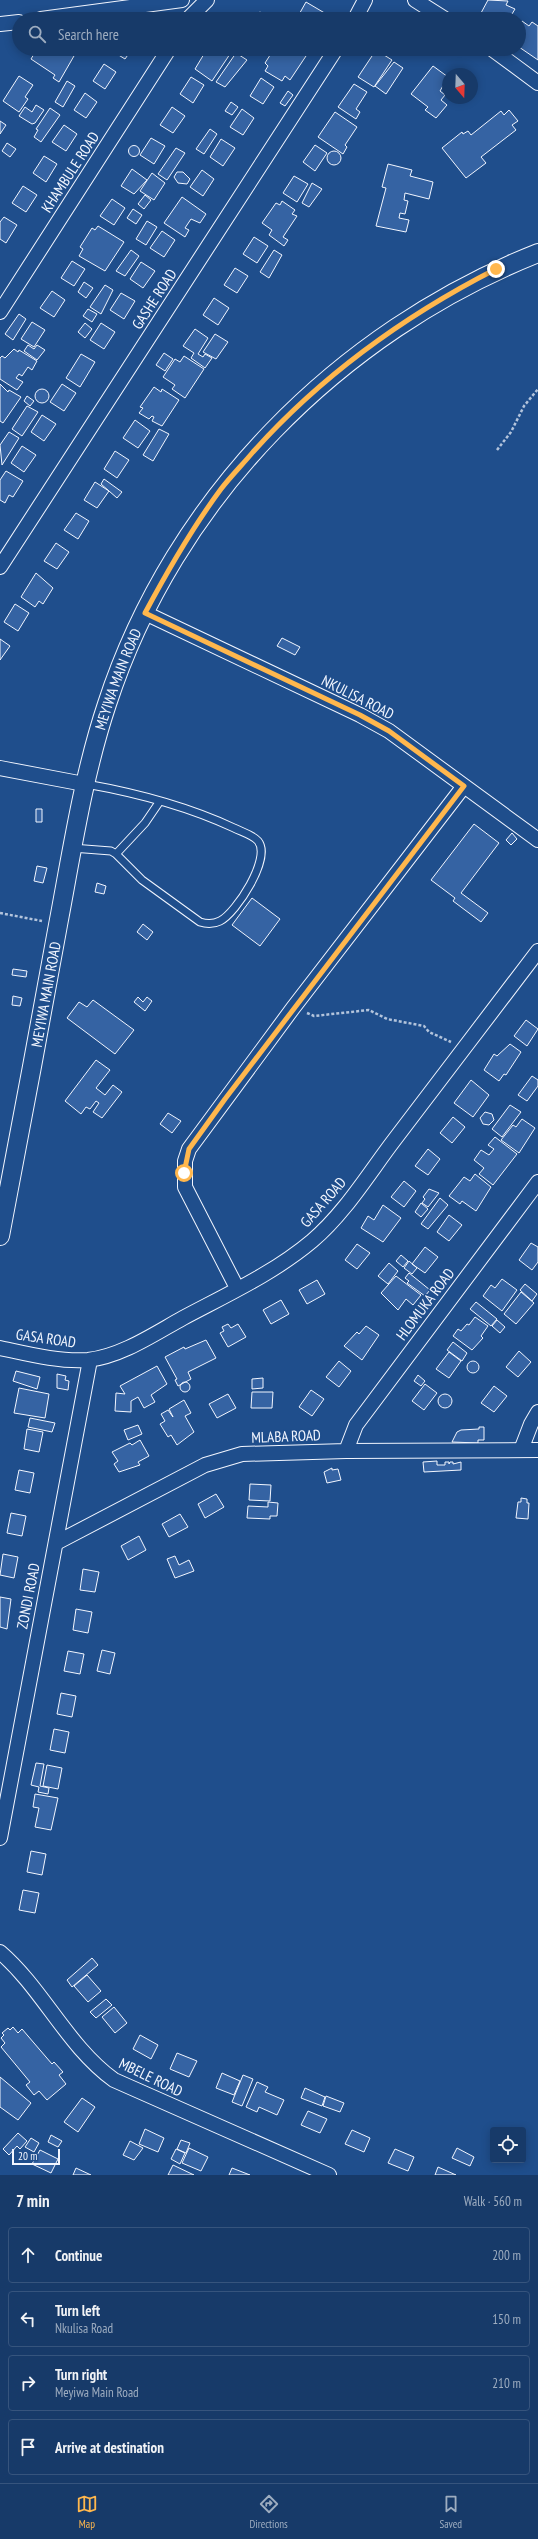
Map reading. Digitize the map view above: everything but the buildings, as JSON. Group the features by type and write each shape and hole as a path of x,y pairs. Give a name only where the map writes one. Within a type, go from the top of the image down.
{"street":[{"path":"93,12 182,0"},
{"path":"195,12 207,0"},
{"path":"359,12 365,0"},
{"path":"415,0 434,12"},
{"name":"KHAMBULE ROAD","path":"0,312 165,56"},
{"name":"GASHE ROAD","path":"0,568 331,56"},
{"path":"501,56 538,83"},
{"name":"MEYIWA MAIN ROAD","path":"0,1236 3,1201 84,784 107,704 124,657 174,558 222,488 275,428 315,389 358,354 407,318 496,269 538,253"},
{"name":"NKULISA ROAD","path":"145,613 360,715 389,731 538,840"},
{"path":"0,768 84,784"},
{"path":"237,1288 185,1187 185,1161 194,1143 293,1008 464,786"},
{"name":"GASA ROAD","path":"0,1348 56,1358 90,1360 127,1348 284,1262 312,1242 332,1222 538,951"},
{"name":"HLOMUKA ROAD","path":"346,1451 356,1425 538,1182"},
{"name":"ZONDI ROAD","path":"0,1838 90,1360"},
{"path":"521,1450 531,1424 538,1412"},
{"name":"MLABA ROAD","path":"56,1543 205,1465 242,1454 346,1451 538,1450"},
{"name":"MBELE ROAD","path":"0,1952 35,1991 90,2059 114,2080 329,2175"}],"lane":[{"path":"72,848 111,851 116,854 142,880 200,922 206,924 218,922 228,915 256,874 261,862 261,846 257,840 203,813 160,801 84,784"},
{"path":"116,854 145,823 160,801"}],"path":[{"path":"497,450 510,432 524,406 538,389"},
{"path":"0,913 58,924"},
{"path":"293,1008 314,1016 369,1010 387,1019 424,1026 462,1051"}],"route":[{"path":"184,1173 185,1161 189,1149 225,1099 325,966 464,786 389,731 360,715 145,613 174,558 222,488 275,428 315,389 358,354 407,318 496,269"}]}
